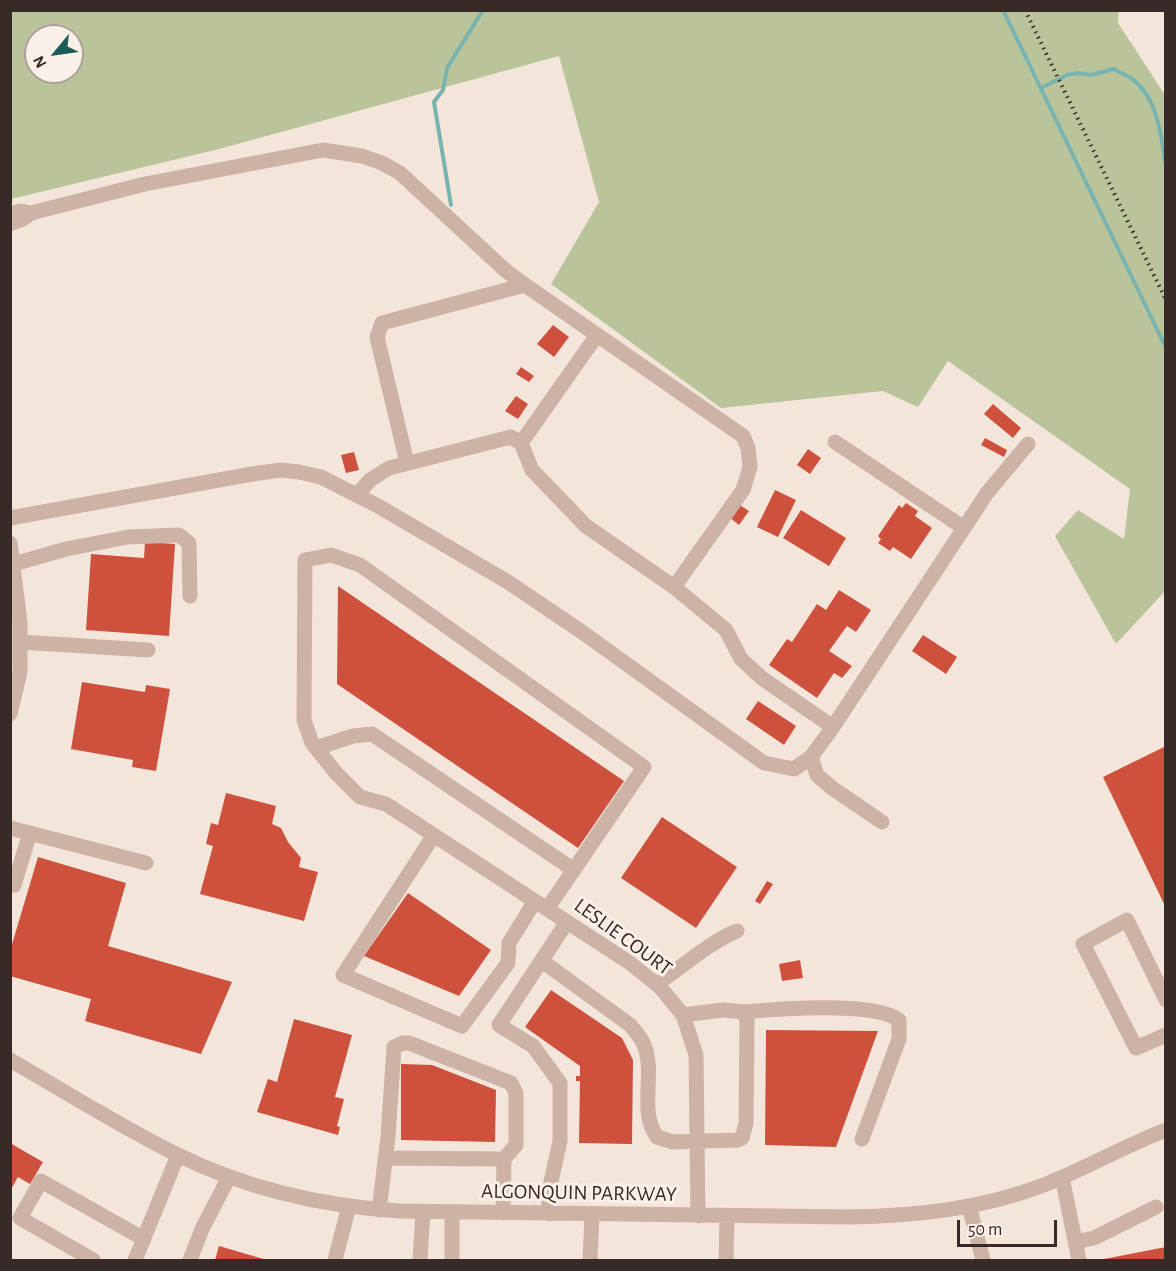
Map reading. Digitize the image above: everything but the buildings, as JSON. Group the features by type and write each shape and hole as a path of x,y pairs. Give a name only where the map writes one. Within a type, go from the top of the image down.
{"street":[{"path":"10,224 31,213 144,184 323,150 342,152 382,163 400,173 505,270 743,436 748,448 749,475 743,490 674,587"},
{"path":"10,214 21,211 31,213"},
{"path":"407,463 378,337 382,323 525,285"},
{"path":"521,443 597,335"},
{"path":"357,495 370,480 389,468 511,437 521,443 532,470 586,526 674,587 726,630 741,659 763,679 833,727"},
{"path":"835,442 964,528"},
{"path":"10,518 281,470 321,477 357,495 508,582 582,632 764,763 794,769 811,758 987,493 1028,444"},
{"path":"14,564 66,549 128,537 179,535 189,543 190,596"},
{"path":"10,543 20,622 20,672 10,714"},
{"path":"434,835 343,975 462,1026 508,963 509,943 574,870 644,767 360,565 331,555 305,560 304,720 316,748 353,736 372,734 574,870"},
{"path":"20,642 148,650"},
{"name":"LESLIE COURT","path":"316,748 360,797 386,804 630,963 656,984 683,1015 696,1054 698,1215"},
{"path":"811,758 817,775 832,789 882,822"},
{"path":"10,828 146,862"},
{"path":"14,885 30,833"},
{"path":"1166,1000 1127,920 1083,944 1136,1048 1166,1035"},
{"path":"549,1214 549,1191 560,1141 560,1083 533,1046 500,1025 567,922"},
{"path":"656,984 680,969 719,938 737,931"},
{"path":"542,961 630,1025 638,1035 647,1056 650,1124 657,1137 673,1142 742,1138 746,1123 747,1022 744,1012"},
{"path":"683,1015 723,1010 744,1012 786,1008 870,1010 893,1016 899,1020 899,1040 862,1139"},
{"path":"379,1210 394,1047 409,1043 511,1083 516,1093 516,1145 504,1159 503,1214"},
{"name":"ALGONQUIN PARKWAY","path":"10,1060 178,1155 229,1177 278,1192 379,1210 503,1214 727,1216 923,1214 969,1206 1019,1193 1062,1177 1166,1130"},
{"path":"135,1260 178,1155"},
{"path":"385,1158 504,1159"},
{"path":"190,1260 202,1229 229,1177"},
{"path":"1062,1177 1078,1260"},
{"path":"93,1260 20,1218 41,1181 144,1239"},
{"path":"335,1260 349,1206"},
{"path":"969,1206 983,1260"},
{"path":"1075,1242 1094,1238 1156,1207"},
{"path":"420,1260 423,1212"},
{"path":"452,1213 452,1260"},
{"path":"590,1260 592,1214"},
{"path":"726,1260 727,1216"}],"green space":[{"path":"10,11 1119,11 1118,23 1165,95 1165,591 1116,644 1055,536 1078,510 1124,539 1130,489 948,361 918,407 883,391 721,408 551,284 599,202 559,56 219,149 11,199"}],"waterway":[{"path":"451,205 434,102 443,90 447,68 483,10"},
{"path":"1003,10 1166,348"},
{"path":"1041,88 1067,75 1078,73 1091,75 1114,69 1131,78 1140,86 1153,106 1166,166"}],"railway":[{"path":"1025,10 1166,300"}]}
